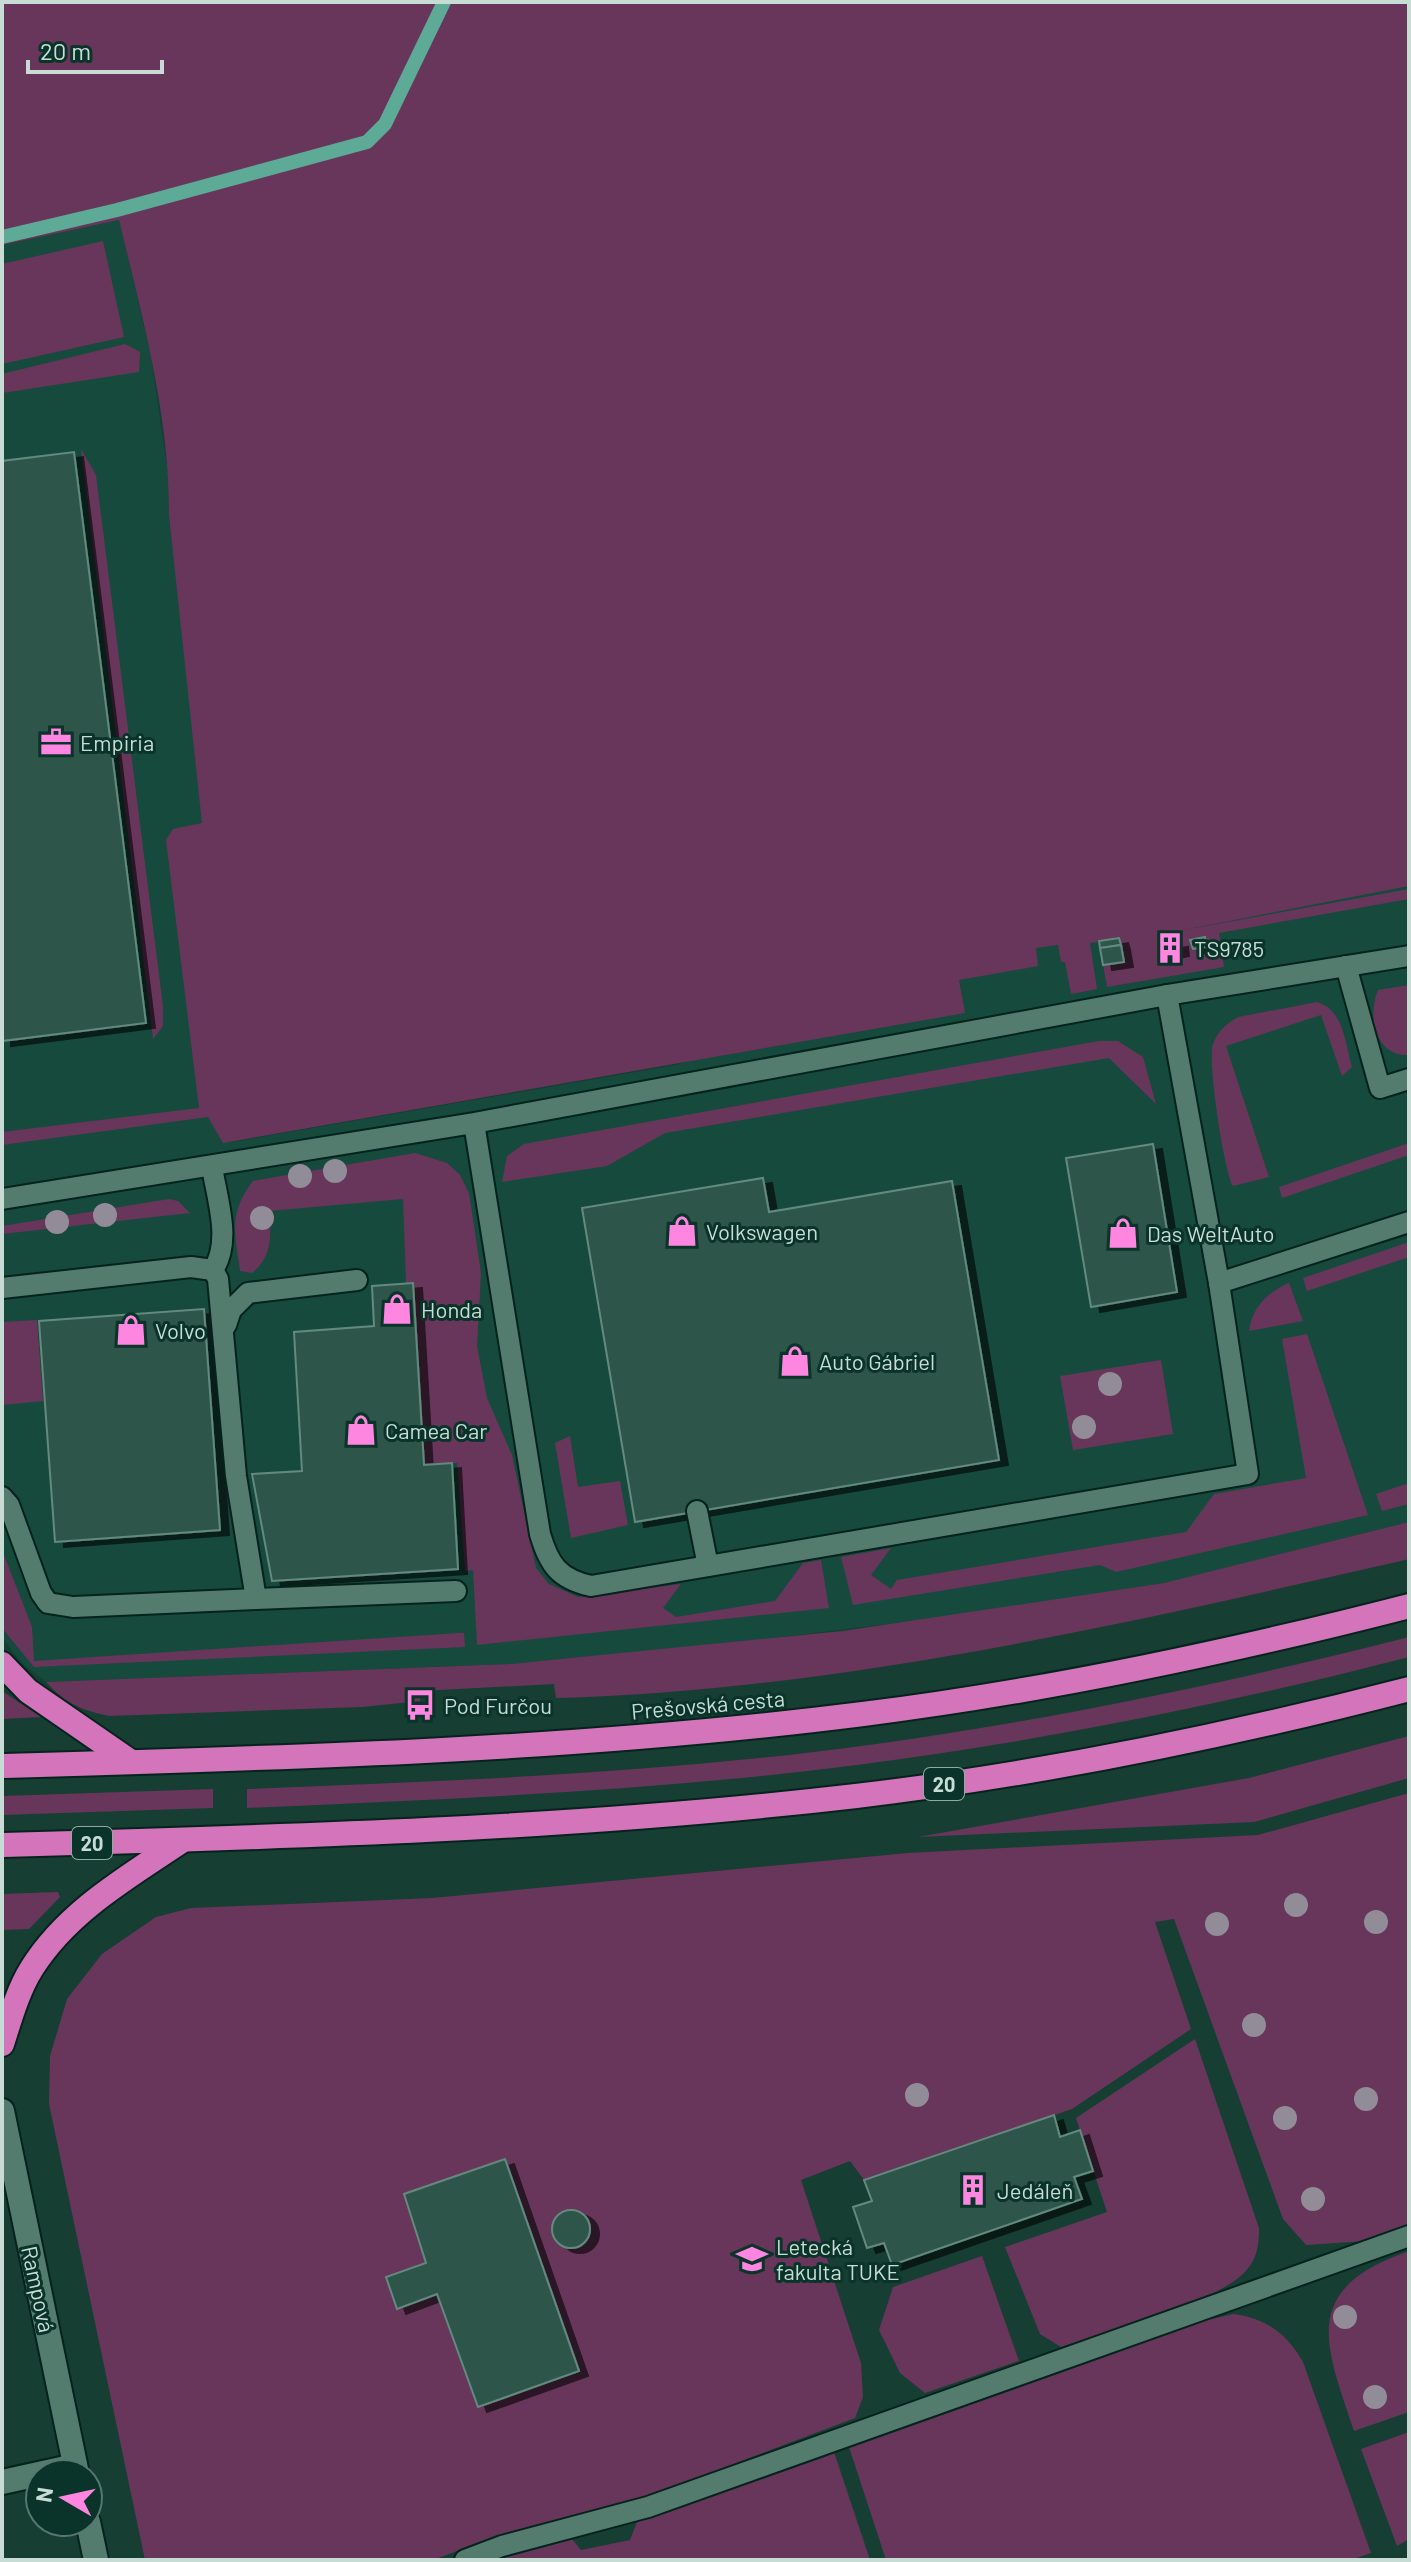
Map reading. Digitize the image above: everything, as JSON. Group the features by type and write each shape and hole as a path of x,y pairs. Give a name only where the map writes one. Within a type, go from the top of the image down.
{"highway":[{"name":"Prešovská cesta","path":"2,1766 587,1741 866,1714 990,1695 1213,1653 1409,1606"},
{"path":"2,1664 28,1691 131,1762"},
{"name":"20","path":"2,1845 530,1825 860,1796 1097,1759 1216,1735 1409,1689"},
{"path":"2,2044 31,1969 59,1934 89,1905 183,1840"}],"street":[{"name":"Rampová","path":"2,2111 74,2458"},
{"name":"Rampová","path":"2,2482 24,2478"},
{"path":"91,2538 96,2560"}],"lane":[{"path":"2,1199 474,1123 1167,995 1409,956"},
{"path":"1346,966 1380,1088 1409,1079"},
{"path":"474,1123 520,1414 547,1558 558,1574 591,1586 1248,1474 1219,1283 1167,995"},
{"path":"212,1167 223,1240 222,1257 213,1270"},
{"path":"1219,1283 1409,1222"},
{"path":"2,1288 191,1267 213,1270"},
{"path":"213,1270 218,1279 225,1329 236,1476 256,1599"},
{"path":"225,1329 231,1310 248,1293 357,1280"},
{"path":"2,1497 9,1505 41,1593 48,1603 73,1607 456,1591"},
{"path":"697,1511 708,1566"},
{"path":"465,2560 502,2546 648,2507 1409,2236"}],"shaded area":[{"path":"2,2 1409,2 1409,886 1178,931 1409,889 1409,899 1219,933 1224,967 1107,987 1103,965 1124,962 1119,938 1090,943 1097,989 1071,994 1065,962 1061,962 1058,945 1036,948 1038,966 959,980 965,1013 223,1143 208,1117 2,1145 2,1132 199,1108 166,840 173,829 202,823 160,404 119,220 2,245"},
{"path":"119,220 151,357 169,480 169,516 207,858 233,1142 676,1065 1018,944 1178,930 1409,886 1409,1522 1164,1583 979,1613 707,1646 511,1664 46,1682 24,1665 2,1638 2,245"},
{"path":"103,241 124,337 2,364 2,264"},
{"path":"125,344 140,352 139,372 2,393 2,374"},
{"path":"81,449 96,475 163,1006 163,1026 153,1039"},
{"path":"1409,985 1409,1055 1397,1054 1381,1042 1373,1011 1378,990"},
{"path":"1317,1002 1333,1012 1342,1028 1352,1067 1342,1076 1321,1015 1226,1046 1269,1177 1233,1186 1225,1160 1214,1092 1212,1054 1215,1039 1223,1028 1238,1017"},
{"path":"1099,1041 1118,1041 1143,1057 1156,1104 1109,1058 665,1133 607,1166 502,1182 507,1156 524,1144"},
{"path":"1409,1143 1409,1155 1282,1198 1279,1187"},
{"path":"415,1153 447,1163 460,1175 469,1193 481,1273 477,1346 487,1398 512,1455 536,1568 549,1584 578,1597 681,1584 663,1608 676,1617 775,1601 803,1563 821,1560 829,1608 477,1645 473,1570 465,1571 457,1463 424,1465 413,1283 406,1283 403,1199 269,1211 267,1252 252,1273 240,1271 236,1245 237,1214 253,1181"},
{"path":"169,1199 178,1201 190,1213 2,1234 2,1226"},
{"path":"1409,1242 1409,1257 1307,1291 1303,1278"},
{"path":"1289,1283 1303,1321 1249,1331 1262,1301"},
{"path":"37,1320 43,1401 2,1405 2,1322"},
{"path":"1307,1334 1368,1515 1116,1572 1100,1565 853,1605 841,1557 891,1548 871,1575 891,1589 897,1580 1186,1532 1214,1494 1306,1478 1282,1339"},
{"path":"1161,1360 1173,1434 1073,1450 1060,1376"},
{"path":"570,1436 578,1487 620,1481 628,1525 571,1538 555,1443"},
{"path":"1409,1483 1409,1504 1382,1511 1376,1494"},
{"path":"1409,1522 1409,1559 1087,1630 876,1668 770,1682 556,1698 554,1684 420,1691 420,1701 362,1707 109,1716 74,1705 46,1682 511,1664 843,1631 1164,1583"},
{"path":"2,1550 32,1627 34,1661 459,1633 464,1633 465,1647 34,1667 2,1628"},
{"path":"1409,1637 1409,1657 1134,1720 996,1745 781,1774 629,1788 247,1808 247,1789 481,1779 714,1763 937,1735 1141,1698"},
{"path":"2,1691 41,1717 2,1719"},
{"path":"1409,1736 1409,1778 1254,1822 918,1837 1249,1778"},
{"path":"213,1789 213,1808 2,1815 2,1796"},
{"name":"Letecká fakulta TUKE","path":"1409,1793 1409,2227 1366,2241 1306,2245 1283,2219 1174,1919 1155,1922 1191,2029 1072,2109 864,2180 850,2161 801,2180 861,2363 863,2397 855,2418 647,2497 500,2535 433,2560 145,2560 49,2104 50,2056 67,1999 102,1954 156,1917 191,1908 432,1898 908,1853 1258,1835"},
{"path":"58,1892 60,1897 29,1929 2,1930 2,1894"},
{"path":"1195,2039 1259,2228 1254,2258 1244,2273 1210,2295 1158,2316 1061,2347 1040,2334 1005,2247 1107,2212 1076,2118"},
{"path":"1409,2251 1409,2412 1354,2431 1335,2372 1329,2323 1336,2302 1350,2283 1374,2266"},
{"path":"982,2256 1019,2361 925,2393 900,2373 879,2330 893,2287"},
{"path":"1234,2314 1274,2329 1290,2343 1303,2362 1371,2553 1351,2560 886,2560 848,2444 1207,2320"},
{"path":"1409,2432 1409,2539 1397,2546 1361,2449"},
{"path":"833,2449 870,2560 497,2560 572,2539 581,2550 630,2540 637,2522"}],"building":[{"name":"Empiria","path":"74,452 146,1023 2,1041 2,461"},
{"path":"1205,937 1207,947 1193,949 1190,940"},
{"path":"1119,938 1121,945 1100,948 1099,941"},
{"name":"TS9785","path":"1179,942 1180,951 1161,955 1159,945"},
{"path":"1121,945 1124,962 1103,965 1100,948"},
{"name":"Das WeltAuto","path":"1153,1144 1177,1292 1091,1307 1066,1158"},
{"name":"Auto Gábriel","path":"763,1178 769,1212 952,1181 999,1460 635,1522 582,1208"},
{"name":"Camea Car","path":"413,1283 424,1465 452,1463 458,1569 272,1581 252,1474 302,1471 294,1332 374,1326 372,1286"},
{"path":"204,1309 220,1530 55,1542 39,1321"},
{"name":"Jedáleň","path":"1054,2115 1060,2137 1080,2130 1093,2171 1074,2177 1082,2199 892,2265 884,2243 867,2248 853,2207 872,2201 864,2180"},
{"path":"505,2159 579,2371 478,2407 437,2294 397,2309 386,2277 426,2263 404,2194"},
{"path":"571,2210 584,2216 590,2229 584,2242 571,2248 558,2242 552,2229 558,2216"}],"waterway":[{"path":"2,237 117,210 367,142 385,124 444,2"}],"place":[{"name":"Empiria","path":"56,742"},
{"name":"TS9785","path":"1170,948"},
{"name":"Volkswagen","path":"682,1231"},
{"name":"Das WeltAuto","path":"1123,1233"},
{"name":"Honda","path":"397,1309"},
{"name":"Volvo","path":"131,1330"},
{"name":"Auto Gábriel","path":"795,1361"},
{"name":"Camea Car","path":"361,1430"},
{"name":"Pod Furčou","path":"420,1705"},
{"name":"Jedáleň","path":"973,2190"},
{"name":"Letecká fakulta TUKE","path":"752,2259"}]}
